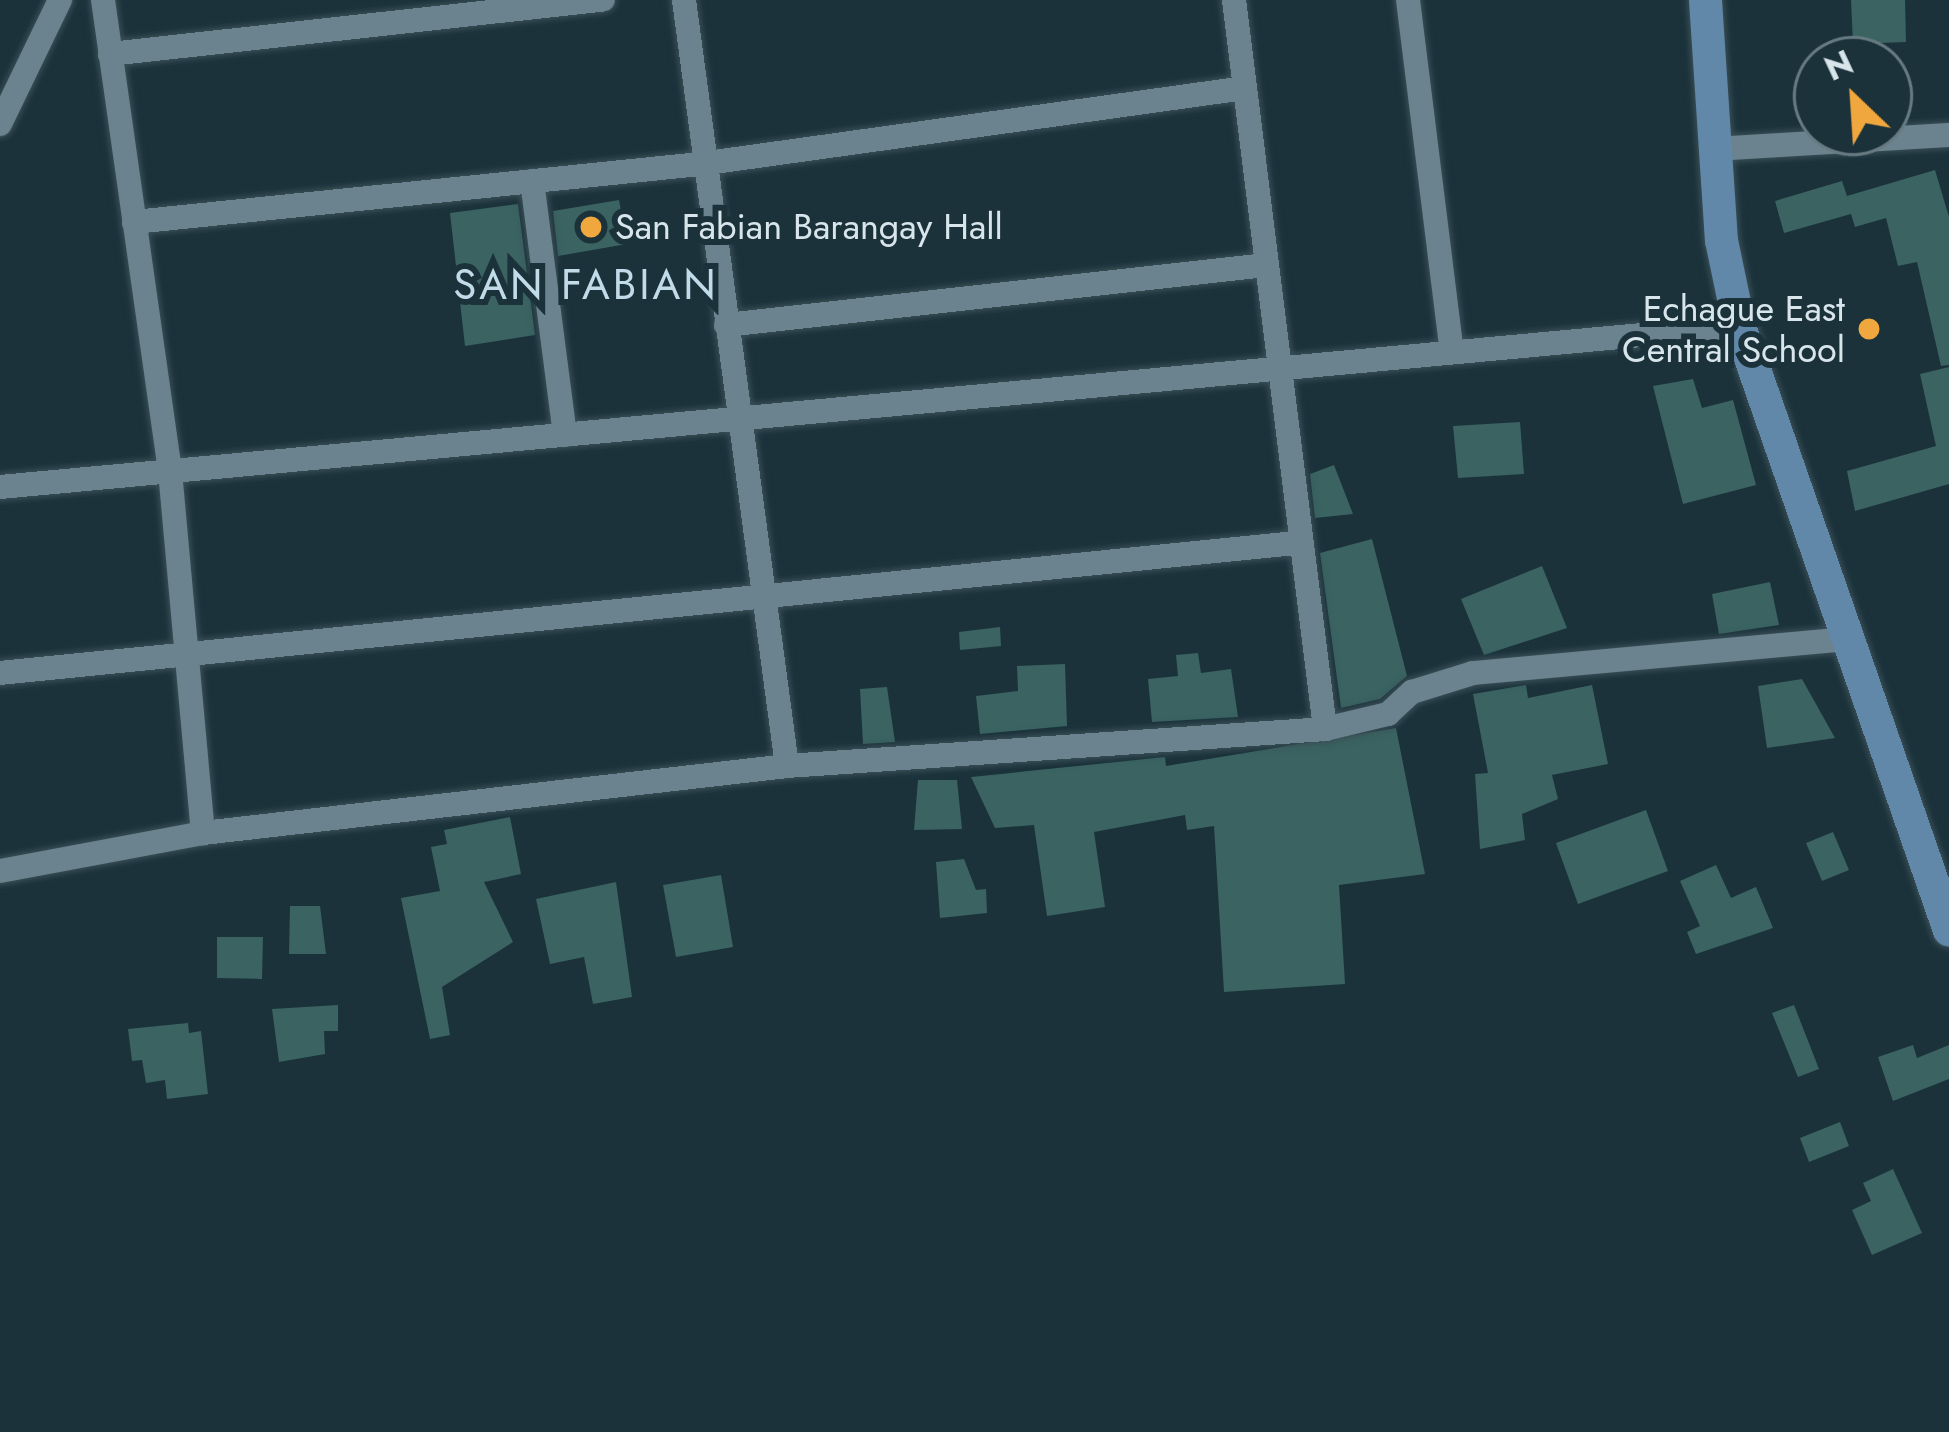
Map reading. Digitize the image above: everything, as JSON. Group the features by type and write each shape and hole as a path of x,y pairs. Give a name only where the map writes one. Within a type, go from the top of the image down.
{"main road":[{"path":"1705,0 1713,149 1739,326 1949,931"}],"street":[{"path":"0,124 59,0"},
{"path":"103,0 170,472 202,833"},
{"path":"110,54 603,0"},
{"path":"684,0 700,164 787,766"},
{"path":"1234,0 1294,543 1325,729"},
{"path":"1408,0 1451,345"},
{"path":"134,222 700,164 1245,88"},
{"path":"1713,149 1949,135"},
{"path":"532,182 565,435"},
{"path":"726,325 1266,265"},
{"path":"0,487 740,419 1451,345 1739,326"},
{"path":"0,673 1294,543"},
{"path":"0,871 202,833 787,766 1325,729 1388,714 1412,692 1473,673 1846,639"}],"building":[{"path":"1851,0 1905,0 1906,36 1853,36"},
{"path":"1935,170 1949,217 1949,365 1941,366 1917,262 1898,266 1886,218 1855,227 1851,214 1784,233 1775,201 1842,181 1847,196"},
{"name":"San Fabian Barangay Hall","path":"619,200 627,244 558,256 553,211"},
{"path":"518,204 535,335 465,346 450,213"},
{"path":"1949,367 1949,484 1855,511 1847,471 1936,446 1920,374"},
{"path":"1693,379 1702,408 1733,400 1756,485 1683,504 1653,386"},
{"path":"1520,422 1524,474 1458,478 1453,426"},
{"path":"1334,465 1353,514 1315,518 1310,474"},
{"path":"1372,539 1407,676 1380,699 1341,708 1320,553"},
{"path":"1542,566 1567,628 1484,655 1461,599"},
{"path":"1770,582 1779,625 1719,634 1712,594"},
{"path":"1000,627 1001,646 960,650 959,632"},
{"path":"1198,653 1201,673 1231,669 1238,717 1152,722 1148,679 1178,676 1176,655"},
{"path":"1065,664 1067,726 980,734 976,696 1018,691 1017,666"},
{"path":"1802,679 1835,738 1767,748 1758,686"},
{"path":"1526,685 1528,698 1592,685 1608,764 1552,775 1558,799 1522,814 1525,840 1480,849 1475,774 1488,773 1473,694"},
{"path":"887,687 895,742 863,744 860,689"},
{"path":"1396,728 1425,874 1339,885 1345,984 1224,992 1214,826 1187,830 1185,815 1094,832 1105,907 1047,916 1034,825 995,828 971,777 1165,757 1166,766"},
{"path":"918,780 957,780 962,829 914,830"},
{"path":"1646,810 1668,871 1578,904 1556,843"},
{"path":"510,817 521,874 484,882 513,942 442,987 450,1035 430,1039 401,898 440,891 431,847 447,844 444,830"},
{"path":"1833,832 1849,870 1822,881 1806,843"},
{"path":"964,859 976,890 986,889 987,913 940,918 936,862"},
{"path":"1716,865 1731,898 1756,887 1773,928 1696,954 1687,932 1700,926 1680,881"},
{"path":"721,875 733,947 676,957 663,885"},
{"path":"616,882 632,997 593,1004 584,957 550,964 536,899"},
{"path":"290,906 320,906 326,954 289,954"},
{"path":"217,937 263,937 262,979 217,978"},
{"path":"338,1005 338,1031 324,1031 325,1054 279,1062 272,1009"},
{"path":"1794,1005 1819,1069 1798,1077 1772,1013"},
{"path":"188,1023 189,1033 201,1031 208,1094 167,1099 165,1080 146,1083 142,1060 132,1061 128,1029"},
{"path":"1913,1045 1917,1058 1949,1045 1949,1079 1893,1101 1878,1057"},
{"path":"1840,1122 1849,1146 1809,1162 1800,1138"},
{"path":"1893,1169 1922,1233 1872,1255 1852,1210 1871,1201 1863,1183"}],"place":[{"name":"San Fabian Barangay Hall","path":"591,227"},
{"name":"Echague East Central School","path":"1869,329"}],"district":[{"name":"SAN FABIAN","path":"586,285"}]}
